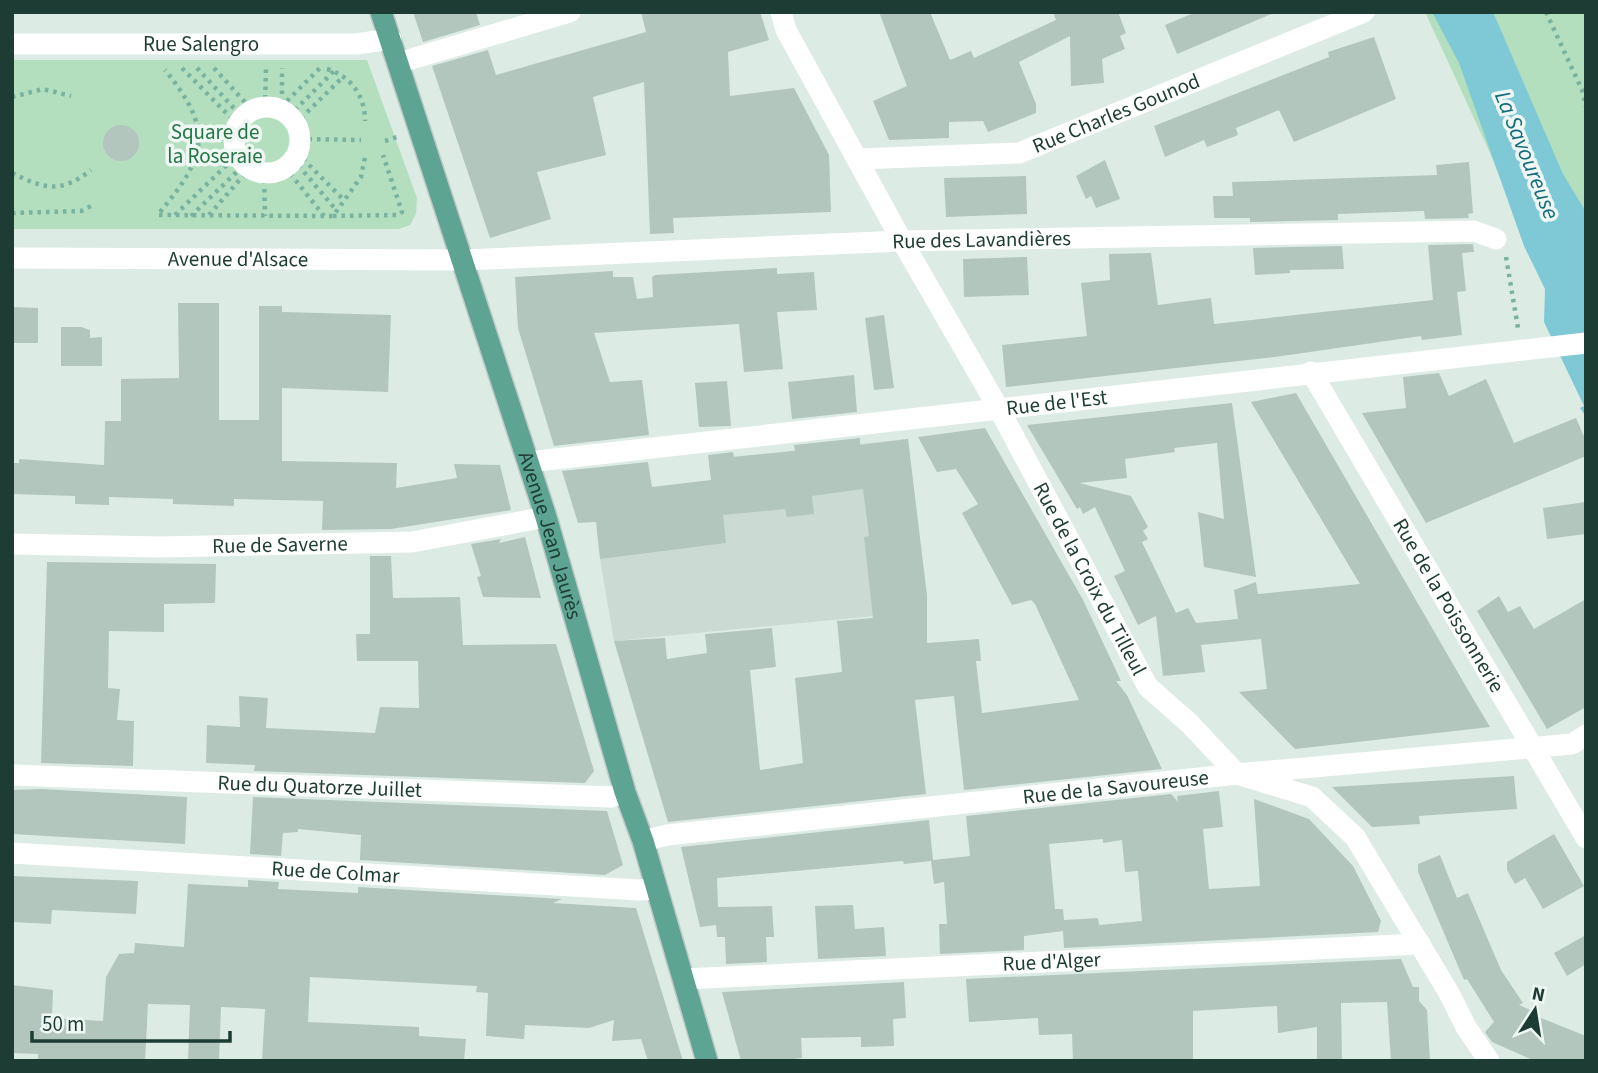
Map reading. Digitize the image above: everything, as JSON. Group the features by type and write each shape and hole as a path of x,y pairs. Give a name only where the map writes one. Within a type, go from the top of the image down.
{"main road":[{"name":"Avenue Jean Jaurès","path":"381,12 465,260 546,517 625,792 643,841 707,1061"}],"street":[{"path":"398,63 570,12"},
{"name":"Rue de la Croix du Tilleul","path":"781,12 786,30 902,241 999,409 1148,687 1189,723 1237,774 1312,797 1355,837 1420,944 1466,1027 1489,1061"},
{"name":"Rue Charles Gounod","path":"858,159 1019,153 1364,12"},
{"name":"Rue Salengro","path":"12,44 356,44 391,39"},
{"name":"Rue des Lavandières","path":"465,260 902,241 1474,231 1496,239"},
{"name":"Avenue d'Alsace","path":"12,258 465,260"},
{"name":"Rue de l'Est","path":"528,462 1586,343"},
{"name":"Rue de la Poissonnerie","path":"1311,372 1586,838"},
{"name":"Rue de Saverne","path":"12,544 159,547 412,541 546,517"},
{"name":"Rue de la Savoureuse","path":"643,841 667,835 1237,774 1572,744 1586,735"},
{"name":"Rue du Quatorze Juillet","path":"12,775 611,797 625,792"},
{"name":"Rue de Colmar","path":"12,853 625,890 656,889"},
{"name":"Rue d'Alger","path":"683,979 1420,944"}],"path":[{"path":"1546,12 1582,89 1586,107"},
{"path":"181,67 345,201"},
{"path":"196,67 268,137 337,211"},
{"path":"213,67 268,137 324,216"},
{"path":"226,67 164,69 186,96 200,139 195,161 184,182 160,213 191,216 398,215 402,212 383,155"},
{"path":"253,68 295,68"},
{"path":"265,68 268,137 265,216"},
{"path":"268,137 282,68"},
{"path":"307,68 334,71 344,76 361,99 365,121"},
{"path":"209,216 320,68"},
{"path":"191,216 334,71"},
{"path":"175,215 344,76"},
{"path":"12,97 43,89 71,96"},
{"path":"179,138 268,137 361,141"},
{"path":"332,216 361,177 365,157"},
{"path":"12,173 48,188 72,184 91,170"},
{"path":"12,213 81,211 95,204"},
{"path":"1496,239 1505,250 1518,330"}],"shaded area":[{"path":"908,439 927,611 614,641 600,559 711,480 709,459"}],"green space":[{"path":"1425,12 1586,12 1586,289 1535,265 1490,153"},
{"name":"Square de la Roseraie","path":"12,60 367,60 417,198 416,214 410,225 399,229 12,229"}],"water":[{"name":"La Savoureuse","path":"1432,12 1493,12 1563,174 1586,212 1586,417 1580,408 1584,406 1544,322 1545,289 1524,246 1459,63"}],"building":[{"path":"413,12 476,12 480,25 423,42"},
{"path":"641,12 760,12 769,40 728,52 730,96 794,88 829,155 831,212 673,218 674,233 650,234 644,82 593,97 606,155 537,172 551,219 490,238 432,66 488,50 496,75 646,32"},
{"path":"879,12 930,12 950,60 971,51 974,58 1056,20 1053,12 1118,12 1126,33 1120,36 1125,49 1102,59 1104,83 1071,86 1070,36 1019,62 1036,104 1036,113 988,132 983,121 949,122 949,138 889,140 873,101 907,86"},
{"path":"1196,12 1276,12 1177,54 1165,25"},
{"path":"1374,37 1396,99 1294,142 1279,110 1236,128 1238,135 1207,147 1204,140 1165,157 1154,126 1329,57 1328,52"},
{"path":"121,125 134,130 139,143 134,156 121,161 108,156 103,143 108,130"},
{"path":"1105,160 1120,199 1096,208 1091,196 1086,199 1076,176"},
{"path":"1469,162 1473,213 1468,214 1469,218 1425,219 1424,211 1338,214 1338,220 1250,222 1250,218 1214,218 1213,196 1233,196 1232,182 1437,175 1436,165"},
{"path":"1026,176 1027,214 946,217 944,178"},
{"path":"1473,244 1474,252 1462,253 1466,291 1457,292 1462,335 1422,340 1421,336 1275,357 1006,387 1002,345 1087,336 1081,283 1110,280 1109,254 1151,253 1158,305 1211,298 1214,324 1433,300 1428,245"},
{"path":"1342,246 1344,269 1290,270 1290,273 1255,275 1253,248"},
{"path":"1027,257 1029,295 964,297 963,259"},
{"path":"777,268 777,274 814,272 817,310 777,312 783,369 744,372 739,324 594,333 610,382 642,380 649,435 554,446 518,328 515,277 613,271 613,277 633,277 637,299 653,297 652,277 655,275"},
{"path":"178,303 219,303 219,420 259,420 259,306 282,306 282,312 391,315 388,392 282,388 282,461 397,463 396,488 457,478 454,464 500,465 511,510 391,529 322,530 323,501 234,499 234,506 173,504 173,499 109,497 109,505 75,504 75,496 12,494 12,463 19,463 19,459 104,465 105,421 121,421 121,379 179,378"},
{"path":"12,307 38,308 38,343 12,343"},
{"path":"884,315 894,388 874,390 865,318"},
{"path":"61,327 81,327 90,330 90,338 102,337 102,366 61,366"},
{"path":"1439,373 1449,396 1486,379 1514,443 1576,418 1586,441 1586,456 1426,523 1362,413 1406,408 1403,377"},
{"path":"854,375 857,412 792,419 788,382"},
{"path":"727,381 731,426 699,427 695,383"},
{"path":"1296,393 1490,727 1295,749 1239,692 1267,689 1261,639 1201,645 1205,672 1163,676 1156,616 1138,625 1114,576 1125,571 1095,507 1083,514 1080,507 1077,509 1027,425 1232,403 1256,577 1204,567 1198,512 1224,519 1217,443 1174,448 1175,452 1125,459 1127,478 1079,483 1131,496 1148,527 1143,531 1148,539 1142,542 1176,613 1188,608 1196,623 1238,619 1234,590 1256,582 1258,594 1360,584 1251,402"},
{"path":"985,428 1083,600 1121,681 1116,681 1127,695 1162,769 964,790 954,696 915,700 926,794 668,822 614,641 665,638 667,659 707,653 705,634 772,628 776,667 750,670 760,770 803,763 795,678 842,672 837,621 873,618 864,537 869,536 863,489 812,496 814,514 787,517 785,509 723,515 726,543 600,559 596,522 578,523 562,471 648,462 652,487 711,480 708,455 733,452 734,457 795,451 794,445 860,438 860,445 908,439 927,595 927,643 979,639 981,661 976,661 982,713 1079,700 1035,604 1031,600 1012,605 962,513 978,504 956,469 937,472 918,437"},
{"path":"1586,502 1586,534 1547,539 1543,508"},
{"path":"525,537 541,598 483,597 477,577 481,576 471,544 501,539 499,543"},
{"path":"370,556 391,556 393,598 460,597 463,645 556,644 594,771 585,783 254,771 255,765 206,763 207,725 240,727 239,696 268,698 266,728 375,733 380,707 419,708 418,661 357,661 356,634 370,634"},
{"path":"47,562 216,564 215,603 164,604 164,632 109,631 108,688 120,689 117,720 134,721 133,766 41,763"},
{"path":"1499,596 1508,612 1520,606 1534,629 1586,599 1586,707 1547,729 1477,611"},
{"path":"1514,776 1517,809 1419,816 1420,824 1372,827 1332,787"},
{"path":"41,789 187,797 185,844 12,834 12,790"},
{"path":"1219,791 1223,827 1203,829 1209,889 1260,886 1254,799 1309,819 1353,866 1381,921 1378,932 1064,948 1063,931 1024,936 1024,950 940,954 939,924 947,924 944,882 934,884 931,861 904,864 903,861 717,878 718,907 772,906 774,937 766,937 767,962 726,964 725,937 717,937 716,925 700,927 681,847 929,820 933,860 970,856 966,816 1171,794 1178,802 1177,796","holes":["1103,839 1103,843 1122,840 1125,872 1138,871 1142,921 1099,925 1098,918 1064,920 1063,909 1055,909 1049,844"]},
{"path":"253,797 607,811 623,865 605,875 360,860 361,835 298,829 298,832 283,833 281,856 250,854"},
{"path":"1554,834 1584,886 1543,909 1525,878 1515,884 1507,870 1507,862"},
{"path":"1440,855 1457,898 1468,893 1501,970 1523,1003 1519,1005 1537,1013 1536,1016 1586,1036 1586,1061 1535,1061 1492,1042 1485,1032 1494,1022 1467,979 1464,980 1418,872 1418,864"},
{"path":"12,876 138,881 136,914 52,910 51,924 12,922"},
{"path":"248,880 279,882 278,889 358,893 358,887 562,899 553,903 636,908 683,1061 648,1061 641,1039 612,1041 614,1020 589,1028 525,1025 524,1039 486,1036 488,993 476,992 477,986 310,977 308,1022 419,1027 419,1036 466,1039 464,1061 262,1061 265,1009 221,1007 219,1061 188,1061 190,1005 148,1004 145,1061 38,1061 38,1054 12,1053 12,985 53,990 52,1018 103,1021 106,977 119,954 134,953 135,943 184,947 188,884 248,887"},
{"path":"853,905 855,929 884,927 886,956 818,959 815,906"},
{"path":"1586,935 1586,964 1567,976 1554,953"},
{"path":"1401,959 1413,987 1419,987 1419,1001 1427,1010 1430,1061 1391,1061 1387,1002 1341,1003 1342,1061 1317,1061 1317,1027 1278,1033 1277,1006 1193,1011 1193,1061 1073,1061 1072,1034 1039,1035 1038,1018 969,1022 966,979"},
{"path":"904,982 906,1018 893,1019 894,1046 861,1047 861,1037 801,1038 802,1058 776,1061 741,1061 722,992"}]}
